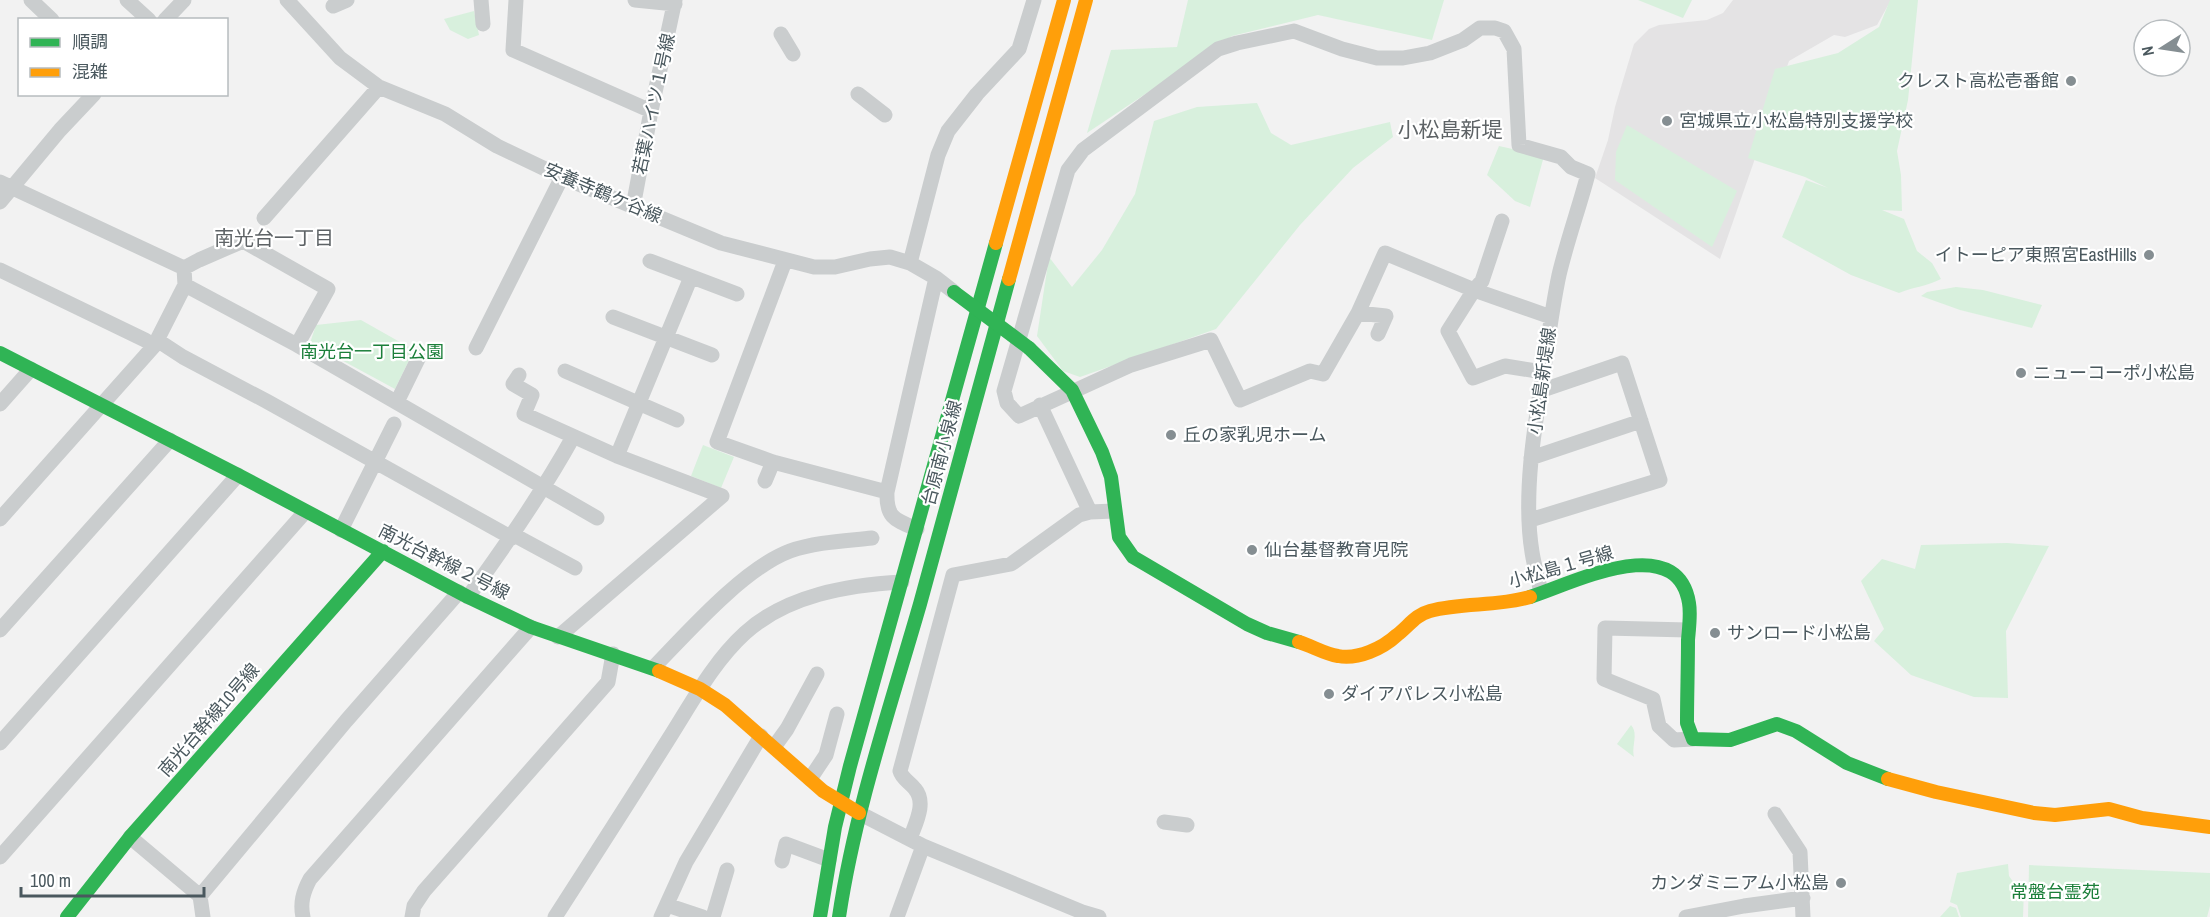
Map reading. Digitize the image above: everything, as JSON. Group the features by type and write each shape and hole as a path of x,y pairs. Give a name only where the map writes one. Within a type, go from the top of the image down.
{"street":[{"path":"31,0 50,18"},
{"path":"127,0 147,18"},
{"path":"167,18 184,0"},
{"name":"安養寺鶴ケ谷線","path":"287,0 340,57 379,87 446,114 498,146 562,177 721,243 814,267 835,267 890,257 910,263 954,292"},
{"path":"481,0 483,24"},
{"path":"516,0 513,50 651,111"},
{"path":"635,0 675,2"},
{"path":"910,263 938,155 948,131 977,94 1019,49 1034,0"},
{"name":"台原南小泉線","path":"820,917 841,801 1064,0"},
{"name":"台原南小泉線","path":"839,917 859,813 1086,0"},
{"name":"若葉ハイツ１号線","path":"633,207 675,2"},
{"name":"小松島新堤線","path":"1039,265 1068,170 1083,150 1218,50 1266,35 1294,31 1342,49 1377,58 1403,58 1430,53 1463,40 1480,28 1495,28 1504,31 1515,49 1519,145 1561,157 1571,167 1588,174 1559,274 1531,458 1532,551 1541,592"},
{"path":"781,34 793,54"},
{"path":"264,218 379,87"},
{"path":"858,94 885,115"},
{"path":"0,202 6,185 92,96"},
{"path":"476,348 562,177"},
{"path":"6,185 184,268 243,241 328,289 297,345"},
{"path":"1502,221 1482,281 1448,331 1473,378 1505,366 1543,372"},
{"path":"994,257 1039,265 1005,391 1007,403 1019,416 1131,365 1211,340 1240,400 1310,371 1323,374 1358,313 1385,253 1474,290 1551,317"},
{"path":"650,261 737,294"},
{"path":"785,261 717,442 773,462 887,492"},
{"path":"0,519 155,343 185,285 184,268"},
{"path":"0,270 183,357 575,568"},
{"path":"617,456 691,277"},
{"path":"916,529 898,522 891,516 886,506 887,492 936,278"},
{"path":"185,285 297,345 597,518"},
{"name":"小松島１号線","path":"954,292 1029,348 1072,390 1102,452 1111,477 1119,537 1133,557 1147,567 1263,632 1307,644 1338,656 1348,657 1384,644 1397,636 1418,615 1426,612 1519,600 1596,574 1634,565 1659,564 1672,571 1683,585 1689,603 1687,723 1693,739"},
{"path":"1358,313 1386,316 1378,334"},
{"path":"613,317 712,355"},
{"name":"南光台幹線２号線","path":"0,353 238,475 464,595 531,627 653,668 700,690 725,705 810,779 859,813"},
{"path":"397,402 420,355"},
{"path":"1530,520 1660,480 1622,363 1540,391"},
{"path":"0,404 31,369"},
{"path":"565,371 677,420"},
{"path":"519,375 513,384 532,395 524,414 617,456 722,496 558,637"},
{"path":"1040,405 1090,512"},
{"path":"1531,458 1641,421"},
{"path":"341,530 394,424"},
{"path":"200,896 346,721 464,595 513,536 573,437"},
{"path":"0,630 170,440"},
{"path":"765,481 773,462"},
{"path":"0,743 238,475"},
{"path":"897,917 916,843 920,802 919,794 903,778 900,771 953,575 1011,564 1066,522 1090,512 1114,511"},
{"path":"0,857 304,512"},
{"path":"653,668 695,624 768,561 812,545 872,538"},
{"name":"南光台幹線10号線","path":"67,917 130,837 383,551"},
{"path":"555,917 700,690 727,652 746,632 777,611 819,593 871,584 902,582"},
{"path":"916,615 941,624"},
{"path":"303,917 301,907 310,879 531,627"},
{"path":"1688,630 1605,628 1604,679 1653,699 1659,726 1674,740 1730,740 1777,724 1796,731 1847,763 1896,782 1936,792 2034,813 2055,815 2109,809 2142,818 2210,827"},
{"path":"412,917 414,906 424,891 608,682 613,654"},
{"path":"774,747 788,729 817,674"},
{"path":"810,779 826,755 837,714"},
{"path":"703,917 664,911 686,862 761,736"},
{"path":"859,813 916,843 1099,917"},
{"path":"1775,814 1800,852 1803,917"},
{"path":"1164,822 1187,825"},
{"path":"130,837 200,896 203,917"},
{"path":"782,861 786,844 830,860"},
{"path":"713,917 727,870"},
{"path":"1686,917 1803,898"}],"shaded area":[{"path":"1733,0 1891,0 1877,25 1845,37 1834,35 1789,61 1720,259 1595,178 1608,140 1615,107 1634,44 1649,29 1659,25 1707,20 1723,13"}],"green space":[{"path":"1188,0 1444,0 1432,40 1318,15 1232,36 1087,133 1111,50 1177,47"},
{"path":"1638,0 1692,0 1683,18"},
{"path":"1890,0 1918,0 1908,100 1897,151 1901,175 1902,211 1882,210 1904,219 1917,251 1932,263 1941,279 1899,293 1851,275 1782,237 1806,180 1828,188 1805,177 1748,158 1775,69 1838,53 1879,27"},
{"path":"474,11 479,35 468,39 450,30 444,19"},
{"path":"1257,103 1271,133 1291,145 1390,122 1393,137 1353,168 1300,225 1216,329 1080,377 1063,371 1037,336 1049,257 1072,287 1102,250 1135,194 1154,121 1197,107"},
{"path":"1627,125 1737,191 1712,247 1615,180 1616,152"},
{"path":"1499,146 1544,156 1530,207 1515,201 1487,175"},
{"path":"1956,287 1983,290 2042,305 2032,328 1960,310 1921,296 1927,292"},
{"name":"南光台一丁目公園","path":"361,320 414,350 395,389 310,343 316,325"},
{"path":"703,445 734,457 721,488 691,476"},
{"path":"2007,543 2049,546 2006,631 2008,698 1974,697 1911,675 1874,641 1884,629 1861,581 1882,559 1915,569 1921,545"},
{"path":"1631,725 1635,736 1634,757 1617,744"},
{"path":"2008,864 2009,876 2019,890 2024,890 2023,917 1961,917 1957,905 1950,902 1957,873"},
{"name":"常盤台霊苑","path":"2029,865 2210,873 2210,906 2207,917 2028,917"},
{"path":"1950,906 1956,908 1959,917 1940,917"}],"traffic: fast":[{"path":"820,917 835,827 850,766 996,243"},
{"path":"839,917 864,798 1009,279"},
{"path":"954,292 1029,348"},
{"path":"1029,348 1072,390 1102,452 1111,477 1119,537 1133,557 1247,624 1267,633 1299,642"},
{"path":"0,353 238,475 468,597 531,627 659,671"},
{"path":"67,917 130,837 383,551"},
{"path":"1530,597 1620,567 1644,565 1665,569 1680,581 1689,603 1687,723 1693,739 1730,740 1777,724 1796,731 1847,763 1888,779"}],"traffic: slow":[{"path":"996,243 1064,0"},
{"path":"1009,279 1086,0"},
{"path":"1299,642 1333,655 1346,657 1362,655 1385,644 1416,618 1430,611 1530,597"},
{"path":"659,671 700,689 725,705 823,791 859,813"},
{"path":"1888,779 2034,813 2055,815 2109,809 2142,818 2210,827"}],"place":[{"name":"クレスト高松壱番館","path":"2071,81"},
{"name":"宮城県立小松島特別支援学校","path":"1667,121"},
{"name":"イトーピア東照宮EastHills","path":"2149,255"},
{"name":"ニューコーポ小松島","path":"2021,373"},
{"name":"丘の家乳児ホーム","path":"1171,435"},
{"name":"仙台基督教育児院","path":"1252,550"},
{"name":"サンロード小松島","path":"1715,633"},
{"name":"ダイアパレス小松島","path":"1329,694"},
{"name":"カンダミニアム小松島","path":"1841,883"}],"district":[{"name":"小松島新堤","path":"1450,130"},
{"name":"南光台一丁目","path":"274,238"}]}
